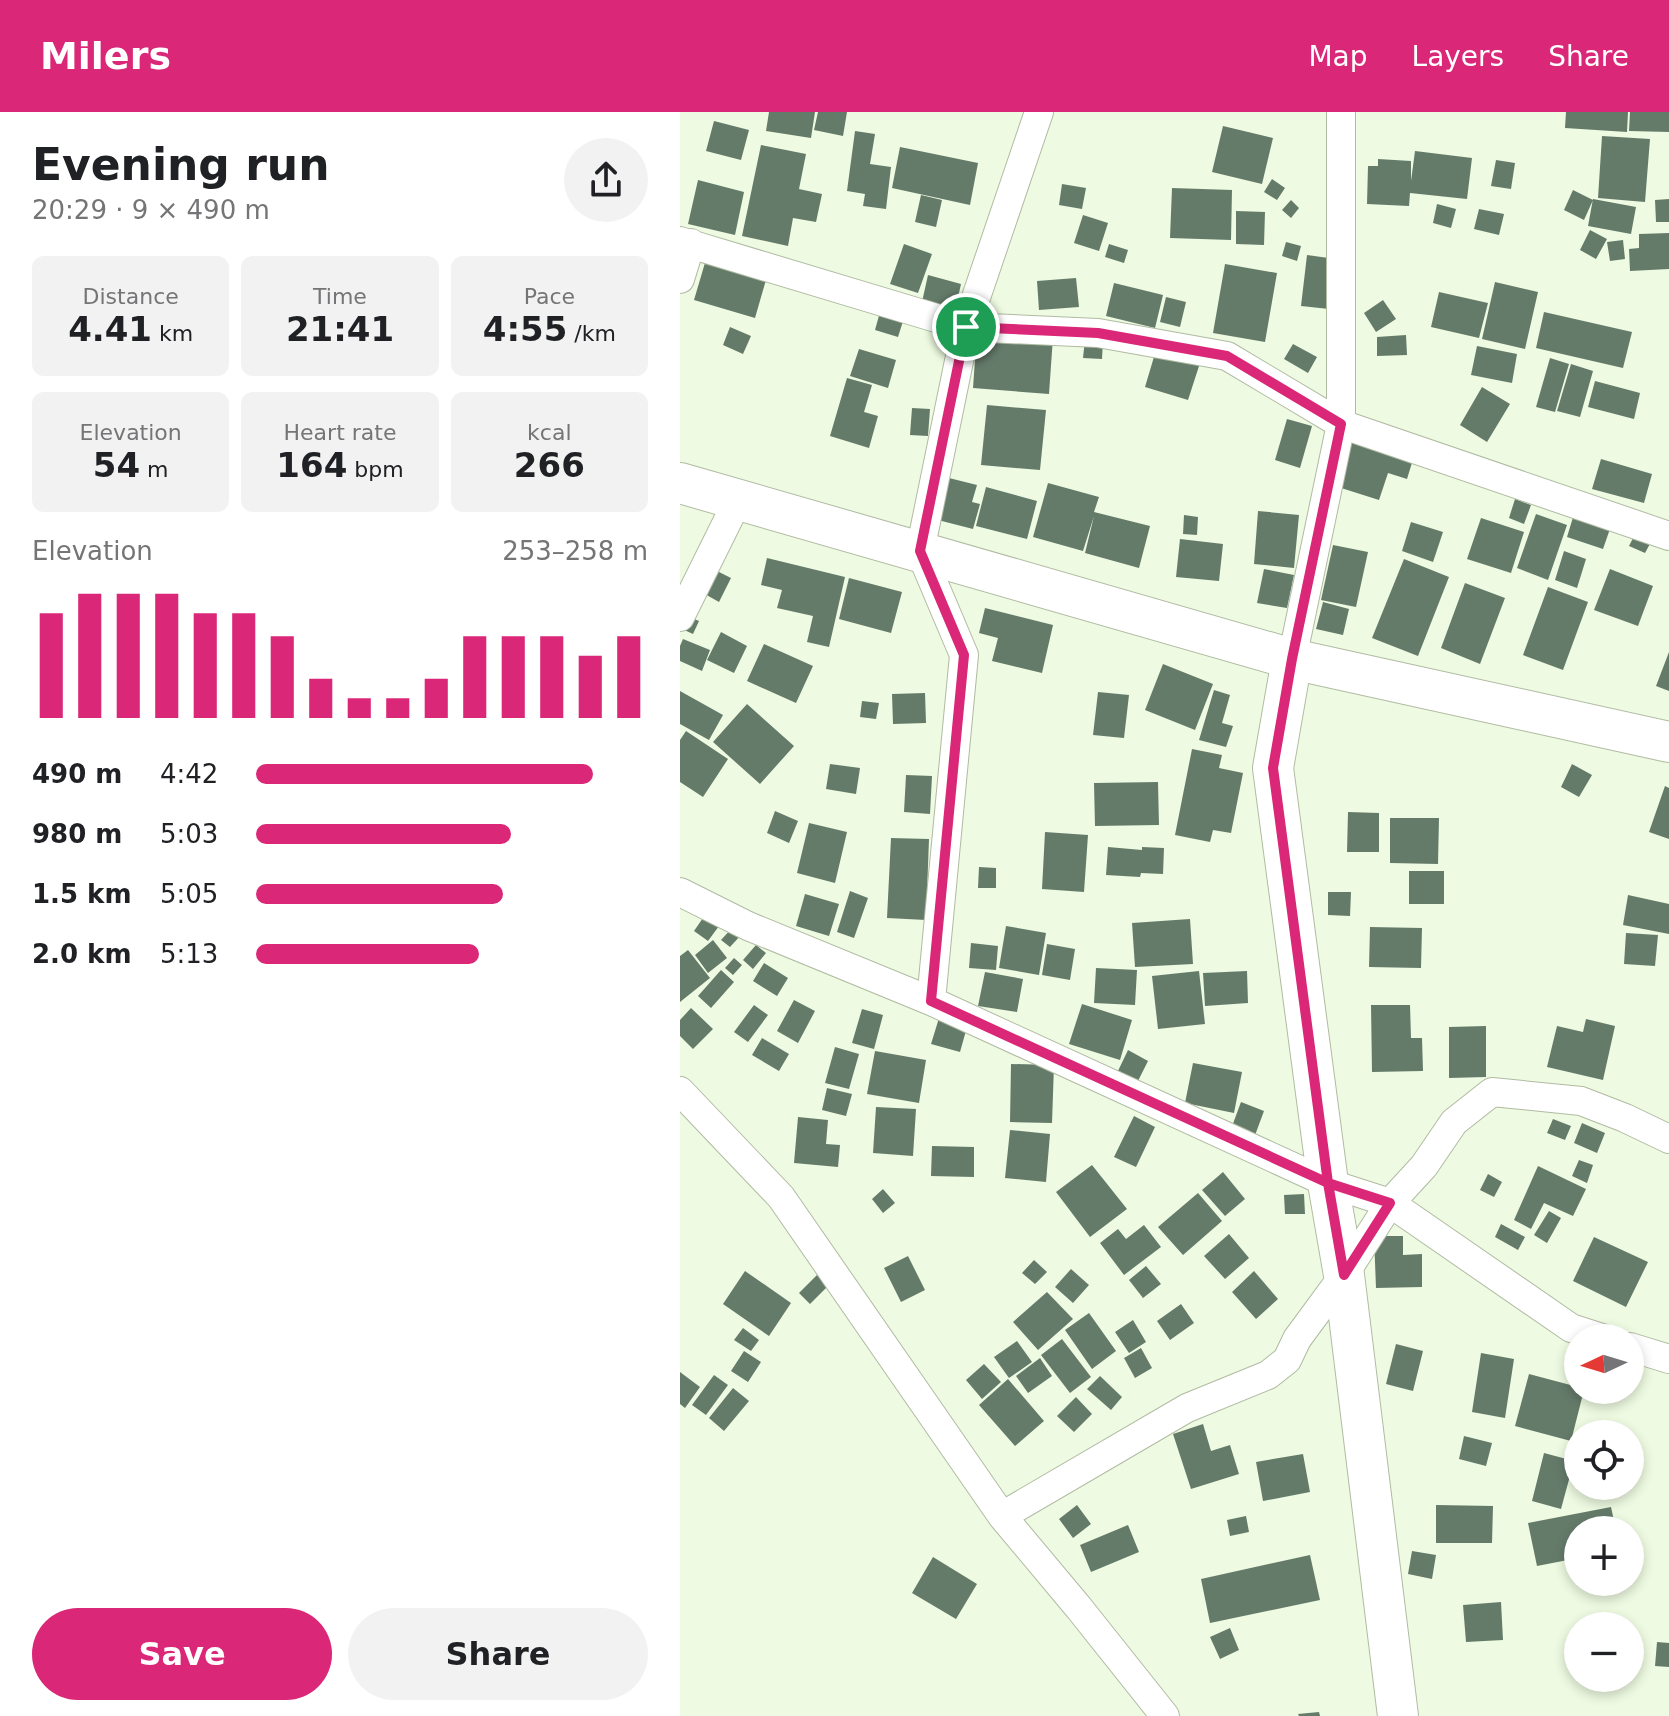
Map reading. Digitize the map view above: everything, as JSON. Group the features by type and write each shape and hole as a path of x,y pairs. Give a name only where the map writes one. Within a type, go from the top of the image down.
{"street":[{"path":"931,1001 964,655 920,551 966,327 1039,112"},
{"path":"1341,112 1341,424 1292,659 1273,768 1328,1183 1344,1275 1398,1716"},
{"path":"680,279 685,242 966,327 1098,333 1227,356 1341,424 1669,536"},
{"path":"680,483 1292,659 1669,742"},
{"path":"680,617 738,500"},
{"path":"680,892 748,926 931,1001 1328,1183 1390,1203 1565,1324"},
{"path":"680,1091 781,1197 1002,1516 1165,1716"},
{"path":"1002,1516 1187,1408 1268,1375 1287,1360 1297,1339 1344,1275 1390,1203 1424,1166 1454,1122 1492,1092 1581,1101 1669,1139"},
{"path":"1644,1351 1669,1359"}],"building":[{"path":"769,112 815,112 811,138 766,131"},
{"path":"818,112 847,112 843,136 814,130"},
{"path":"1566,112 1628,112 1627,132 1565,128"},
{"path":"1630,112 1669,112 1669,132 1629,131"},
{"path":"714,121 749,130 741,160 706,151"},
{"path":"1223,126 1273,138 1262,184 1212,172"},
{"path":"855,131 875,134 870,164 891,167 886,209 863,206 865,194 847,191"},
{"path":"1602,136 1650,139 1645,202 1598,198"},
{"path":"761,145 806,154 799,189 822,194 816,222 793,218 788,246 742,236"},
{"path":"900,147 978,163 970,205 892,188"},
{"path":"1415,151 1472,158 1467,199 1410,193 1409,206 1367,204 1368,166 1378,166 1378,159 1411,161 1411,181"},
{"path":"1496,160 1515,163 1511,189 1491,186"},
{"path":"1272,179 1285,188 1277,200 1264,192"},
{"path":"698,180 744,192 735,235 688,224"},
{"path":"1062,184 1086,188 1082,209 1059,205"},
{"path":"1172,188 1232,190 1231,240 1170,238"},
{"path":"1573,190 1593,200 1584,220 1564,210"},
{"path":"921,195 942,200 936,227 915,222"},
{"path":"1593,199 1636,207 1631,234 1588,226"},
{"path":"1669,199 1669,222 1656,222 1655,200"},
{"path":"1291,200 1299,208 1291,218 1282,210"},
{"path":"1437,204 1456,209 1451,228 1433,223"},
{"path":"1479,209 1504,214 1499,235 1474,229"},
{"path":"1236,211 1265,212 1264,245 1236,244"},
{"path":"1083,215 1108,223 1099,251 1074,243"},
{"path":"1590,230 1607,239 1596,259 1580,250"},
{"path":"1669,233 1669,269 1630,271 1629,249 1639,248 1639,234"},
{"path":"1623,240 1625,259 1610,261 1607,242"},
{"path":"1286,242 1301,246 1297,261 1282,256"},
{"path":"904,244 932,254 918,293 890,284"},
{"path":"1109,244 1128,250 1124,263 1105,257"},
{"path":"1307,255 1336,259 1329,309 1301,306"},
{"path":"707,256 768,273 755,318 694,300"},
{"path":"1225,264 1277,273 1265,342 1213,333"},
{"path":"928,275 961,284 955,311 922,302"},
{"path":"1076,278 1079,307 1039,310 1037,281"},
{"path":"1495,282 1538,292 1525,349 1482,339"},
{"path":"1114,283 1163,295 1155,328 1106,316"},
{"path":"1439,292 1488,303 1479,338 1431,327"},
{"path":"1166,297 1186,302 1180,327 1160,322"},
{"path":"1383,300 1396,319 1376,332 1364,313"},
{"path":"880,312 904,318 898,337 875,330"},
{"path":"1544,312 1632,332 1623,368 1536,348"},
{"path":"730,327 751,336 743,354 723,345"},
{"path":"977,331 1053,337 1049,394 973,388"},
{"path":"1406,335 1407,355 1377,356 1377,337"},
{"path":"1085,339 1103,340 1102,359 1083,358"},
{"path":"1293,344 1317,357 1308,373 1284,359"},
{"path":"1477,346 1517,354 1512,383 1471,375"},
{"path":"859,349 896,360 888,388 850,376"},
{"path":"1156,350 1200,363 1188,400 1145,387"},
{"path":"1550,358 1569,364 1555,412 1536,407"},
{"path":"1571,364 1593,371 1580,417 1557,411"},
{"path":"847,378 872,385 864,412 878,416 869,448 830,436"},
{"path":"1595,381 1640,393 1634,419 1588,407"},
{"path":"1482,387 1510,404 1487,442 1460,425"},
{"path":"987,405 1046,410 1040,470 981,465"},
{"path":"912,408 930,409 928,436 910,435"},
{"path":"1287,419 1312,426 1300,468 1275,460"},
{"path":"1355,433 1415,453 1407,479 1388,473 1379,500 1338,487"},
{"path":"1601,459 1652,474 1644,503 1592,489"},
{"path":"945,477 977,485 972,502 980,504 973,529 934,519"},
{"path":"1048,483 1099,497 1094,512 1150,526 1139,568 1085,553 1094,516 1083,551 1033,537"},
{"path":"986,487 1037,501 1027,539 976,526"},
{"path":"1515,499 1531,505 1524,524 1509,518"},
{"path":"1258,511 1299,515 1294,568 1254,564"},
{"path":"1536,514 1567,525 1548,580 1517,568"},
{"path":"1574,514 1611,526 1603,549 1567,537"},
{"path":"1184,515 1198,517 1197,535 1183,534"},
{"path":"1481,518 1524,532 1511,573 1467,559"},
{"path":"1411,522 1443,532 1433,562 1402,551"},
{"path":"1635,534 1651,542 1645,553 1629,546"},
{"path":"1180,539 1223,544 1219,581 1176,577"},
{"path":"1333,545 1368,552 1356,607 1321,600"},
{"path":"1564,551 1586,559 1577,588 1555,580"},
{"path":"767,558 845,577 829,647 807,642 813,616 777,608 782,590 761,585"},
{"path":"1404,559 1449,577 1418,656 1372,638"},
{"path":"1264,569 1294,575 1287,608 1257,603"},
{"path":"1610,569 1653,586 1638,626 1594,610"},
{"path":"715,570 731,578 719,602 703,593"},
{"path":"849,578 902,592 891,633 839,619"},
{"path":"1465,583 1505,598 1480,664 1441,648"},
{"path":"1548,587 1588,602 1563,670 1523,655"},
{"path":"1323,602 1349,609 1343,635 1316,629"},
{"path":"985,608 1053,625 1042,673 992,661 998,638 979,633"},
{"path":"687,616 699,621 693,634 682,629"},
{"path":"721,632 747,646 734,673 707,660"},
{"path":"683,639 710,650 702,671 680,661"},
{"path":"764,644 813,666 796,703 747,681"},
{"path":"1669,652 1669,691 1656,686"},
{"path":"1163,664 1213,684 1195,730 1145,710"},
{"path":"1214,690 1230,695 1222,723 1233,726 1226,747 1199,740"},
{"path":"680,691 723,715 709,740 680,724"},
{"path":"1098,692 1129,695 1124,738 1093,735"},
{"path":"925,693 926,723 893,724 892,694"},
{"path":"862,701 879,703 876,719 860,717"},
{"path":"747,704 794,746 760,784 713,742"},
{"path":"686,731 728,759 703,797 680,782 680,740"},
{"path":"1192,749 1222,755 1219,768 1243,773 1231,833 1213,830 1210,842 1175,835"},
{"path":"830,764 860,768 856,794 826,789"},
{"path":"1572,764 1592,775 1579,797 1561,787"},
{"path":"906,775 932,776 930,814 904,812"},
{"path":"1158,782 1159,825 1095,826 1094,783"},
{"path":"1665,786 1669,788 1669,839 1649,832"},
{"path":"775,811 798,821 789,843 767,833"},
{"path":"1348,812 1379,813 1379,852 1347,852"},
{"path":"1390,818 1439,818 1438,864 1390,863"},
{"path":"809,823 847,832 835,883 797,873"},
{"path":"1045,832 1088,835 1084,892 1042,889"},
{"path":"891,838 929,839 926,920 887,918"},
{"path":"1108,847 1164,848 1163,874 1141,873 1140,877 1106,875"},
{"path":"979,867 996,868 996,888 978,888"},
{"path":"1409,871 1444,871 1444,904 1409,904"},
{"path":"850,891 868,898 854,938 837,932"},
{"path":"1328,892 1351,892 1350,916 1328,915"},
{"path":"805,894 839,904 829,936 796,926"},
{"path":"1628,895 1669,904 1669,934 1623,925"},
{"path":"705,915 719,926 708,941 694,931"},
{"path":"1190,919 1193,964 1135,967 1132,923"},
{"path":"1006,926 1046,933 1039,975 999,968"},
{"path":"733,927 741,935 730,947 721,940"},
{"path":"1370,927 1422,928 1421,968 1369,967"},
{"path":"1626,933 1658,935 1655,966 1624,964"},
{"path":"713,940 727,958 708,973 695,955"},
{"path":"971,943 998,946 996,970 969,968"},
{"path":"1047,944 1075,949 1070,980 1042,975"},
{"path":"756,945 766,953 753,969 743,960"},
{"path":"688,950 710,978 680,1002 680,956"},
{"path":"734,958 742,965 733,975 725,968"},
{"path":"764,963 788,978 777,996 753,981"},
{"path":"1096,968 1137,970 1135,1005 1094,1003"},
{"path":"721,970 734,982 711,1008 698,996"},
{"path":"1199,971 1205,1024 1158,1029 1152,976"},
{"path":"1247,971 1248,1003 1205,1006 1203,973"},
{"path":"985,972 1023,979 1017,1012 978,1006"},
{"path":"794,1000 815,1011 798,1043 777,1031"},
{"path":"1082,1004 1132,1020 1120,1060 1069,1044"},
{"path":"754,1005 768,1015 748,1042 734,1032"},
{"path":"1371,1005 1410,1005 1411,1038 1422,1038 1423,1071 1372,1072"},
{"path":"691,1008 713,1029 693,1049 680,1036 680,1020"},
{"path":"862,1009 883,1015 874,1049 852,1043"},
{"path":"939,1018 967,1027 960,1052 931,1044"},
{"path":"1586,1019 1615,1026 1603,1080 1547,1067 1557,1026 1583,1032"},
{"path":"1486,1026 1486,1077 1449,1078 1449,1027"},
{"path":"762,1038 789,1054 779,1071 752,1055"},
{"path":"835,1047 859,1054 849,1089 825,1083"},
{"path":"1128,1050 1148,1061 1137,1083 1117,1073"},
{"path":"875,1051 926,1060 919,1103 867,1094"},
{"path":"1193,1063 1242,1072 1234,1113 1185,1103"},
{"path":"1011,1064 1054,1065 1052,1123 1010,1122"},
{"path":"827,1088 852,1094 846,1116 822,1110"},
{"path":"1241,1102 1264,1111 1254,1138 1231,1129"},
{"path":"876,1107 916,1109 913,1156 873,1153"},
{"path":"1134,1116 1155,1127 1136,1167 1114,1157"},
{"path":"798,1117 828,1120 826,1144 840,1145 838,1167 794,1163"},
{"path":"1553,1119 1571,1126 1565,1140 1547,1133"},
{"path":"1582,1123 1605,1133 1597,1153 1574,1143"},
{"path":"1010,1130 1050,1134 1046,1182 1005,1178"},
{"path":"932,1146 974,1147 974,1177 931,1176"},
{"path":"1579,1160 1593,1165 1587,1183 1572,1176"},
{"path":"1092,1165 1127,1209 1090,1237 1056,1192"},
{"path":"1538,1166 1586,1189 1573,1216 1544,1203 1531,1229 1514,1220"},
{"path":"1223,1172 1245,1199 1225,1216 1202,1190"},
{"path":"1488,1174 1502,1182 1494,1197 1480,1190"},
{"path":"883,1189 895,1203 883,1213 872,1199"},
{"path":"1198,1193 1222,1221 1183,1255 1158,1227"},
{"path":"1304,1194 1305,1214 1285,1214 1284,1195"},
{"path":"1549,1211 1561,1218 1547,1243 1534,1235"},
{"path":"1501,1224 1525,1237 1518,1250 1495,1237"},
{"path":"1144,1225 1161,1247 1124,1275 1100,1243 1118,1229 1126,1239"},
{"path":"1229,1234 1249,1258 1225,1279 1204,1256"},
{"path":"1374,1236 1403,1236 1403,1255 1422,1254 1422,1287 1376,1288"},
{"path":"1594,1237 1648,1262 1626,1307 1573,1281"},
{"path":"908,1256 925,1290 901,1302 884,1268"},
{"path":"1034,1260 1047,1272 1035,1284 1022,1273"},
{"path":"1146,1266 1161,1284 1143,1298 1129,1280"},
{"path":"1071,1269 1089,1285 1073,1303 1055,1287"},
{"path":"745,1271 791,1303 769,1336 723,1304"},
{"path":"1254,1271 1278,1299 1256,1319 1232,1292"},
{"path":"818,1274 829,1285 810,1304 799,1293"},
{"path":"1047,1292 1073,1319 1038,1350 1013,1322"},
{"path":"1181,1304 1194,1323 1170,1340 1157,1321"},
{"path":"1089,1313 1116,1351 1092,1369 1065,1330"},
{"path":"1133,1320 1146,1342 1129,1353 1115,1332"},
{"path":"743,1328 759,1340 751,1351 734,1340"},
{"path":"1062,1339 1091,1377 1070,1393 1041,1355"},
{"path":"1017,1341 1032,1362 1009,1378 994,1357"},
{"path":"1396,1344 1423,1351 1413,1391 1386,1384"},
{"path":"1141,1348 1152,1368 1135,1378 1124,1358"},
{"path":"744,1351 761,1362 748,1382 731,1371"},
{"path":"1481,1353 1514,1359 1505,1418 1472,1412"},
{"path":"1040,1358 1052,1376 1028,1393 1016,1376"},
{"path":"984,1364 1001,1382 982,1399 966,1380"},
{"path":"680,1372 700,1387 685,1408 680,1404"},
{"path":"1529,1374 1564,1383 1564,1404 1580,1404 1576,1420 1564,1420 1564,1439 1515,1426"},
{"path":"714,1375 728,1385 706,1415 692,1405"},
{"path":"1100,1376 1122,1397 1111,1410 1087,1389"},
{"path":"1008,1379 1044,1421 1015,1446 979,1405"},
{"path":"733,1388 749,1401 724,1431 709,1418"},
{"path":"1076,1397 1092,1414 1074,1432 1057,1416"},
{"path":"1203,1424 1211,1451 1230,1445 1239,1474 1191,1489 1173,1434"},
{"path":"1464,1436 1492,1443 1486,1466 1459,1459"},
{"path":"1544,1453 1564,1458 1561,1509 1532,1501"},
{"path":"1303,1454 1310,1492 1263,1501 1256,1462"},
{"path":"1077,1505 1091,1524 1073,1538 1059,1519"},
{"path":"1436,1505 1493,1506 1492,1543 1436,1543"},
{"path":"1611,1507 1613,1516 1564,1516"},
{"path":"1246,1516 1249,1532 1230,1536 1227,1520"},
{"path":"1564,1516 1564,1561 1537,1566 1528,1523"},
{"path":"1128,1525 1139,1552 1091,1572 1080,1545"},
{"path":"1412,1551 1436,1555 1432,1579 1408,1574"},
{"path":"1310,1555 1320,1600 1210,1623 1201,1579"},
{"path":"933,1557 977,1584 956,1619 912,1593"},
{"path":"1501,1602 1503,1640 1466,1642 1463,1605"},
{"path":"1230,1628 1239,1650 1220,1659 1210,1637"},
{"path":"1657,1642 1669,1643 1669,1667 1655,1666"},
{"path":"1319,1712 1320,1716 1298,1714"}],"route":[{"path":"966,327 920,551 964,655 931,1001 1328,1183 1344,1275 1390,1203 1328,1183 1273,768 1292,659 1341,424 1227,356 1098,333 966,327"}]}
